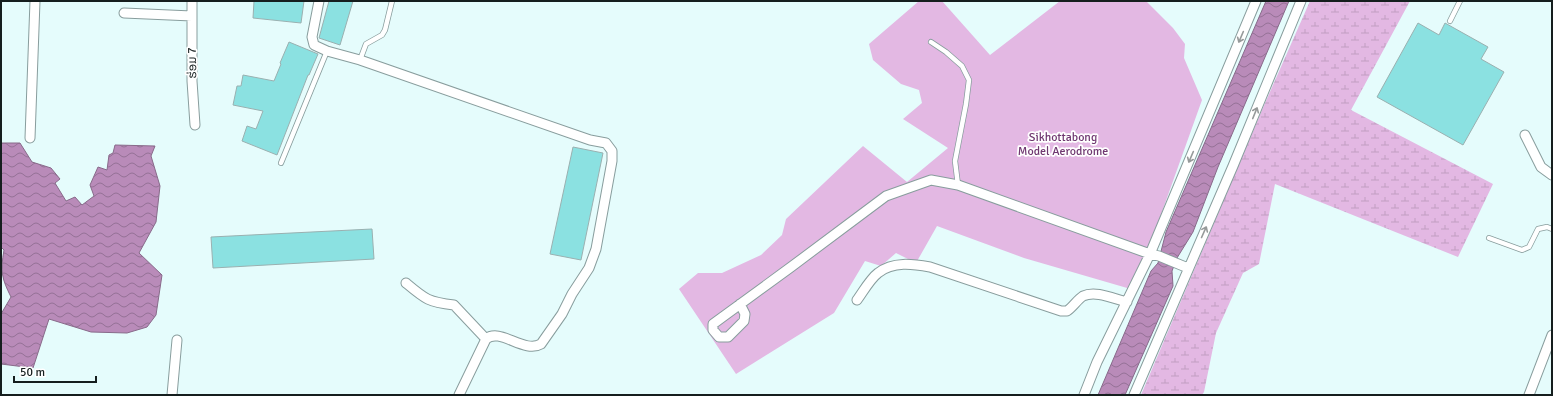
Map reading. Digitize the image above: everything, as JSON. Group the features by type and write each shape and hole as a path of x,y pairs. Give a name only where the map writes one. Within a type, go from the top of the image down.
{"street":[{"path":"30,138 35,1"},
{"name":"ຮ່ອມ 7","path":"192,1 192,81 195,125"},
{"path":"319,1 312,37 314,45 327,51 360,60 590,140 606,143 612,151 612,161 596,249 590,268 572,294 562,314 541,344 537,346 529,346 496,335 488,336 459,395"},
{"path":"1084,395 1097,362 1127,302 1155,255 1256,1"},
{"path":"1134,395 1184,266 1233,166 1301,1"},
{"path":"124,13 192,16"},
{"path":"1525,135 1541,167 1552,175"},
{"path":"740,304 886,196 931,180 958,185 1184,266"},
{"path":"857,300 877,273 899,264 913,264 930,267 1061,311 1067,311 1084,296 1091,294 1102,295 1127,302"},
{"path":"406,283 424,298 439,303 454,305 486,338"},
{"path":"1529,395 1552,335"},
{"path":"172,395 177,340"}],"lane":[{"path":"360,60 366,44 382,35 385,30 392,1"},
{"path":"1450,21 1460,1"},
{"path":"931,42 946,52 962,66 969,80 955,161 958,185"},
{"path":"281,163 327,51"},
{"path":"1489,238 1525,250 1529,247 1538,229 1547,227 1552,229"}],"green space":[{"name":"Sikhottabong Model Aerodrome","path":"919,1 942,1 990,55 1060,1 1146,1 1173,28 1185,44 1184,58 1202,100 1134,290 1024,258 937,226 916,263 896,253 881,266 865,261 834,313 736,374 679,289 698,273 722,273 761,255 782,235 786,219 863,146 907,182 948,148 903,119 922,103 919,90 901,84 873,60 869,44"},
{"path":"1310,1 1410,1 1351,110 1493,184 1458,257 1275,184 1259,264 1243,273 1216,333 1204,392 1202,395 1141,395 1262,110"}],"water":[{"path":"1266,1 1289,1 1218,167 1193,232 1177,258 1172,271 1173,286 1125,395 1098,395 1151,271 1158,263 1166,232"},
{"path":"1,143 20,143 32,162 51,168 60,179 55,183 66,201 75,197 82,205 94,196 90,185 98,167 107,170 109,155 113,153 115,145 155,146 151,156 160,186 156,222 139,253 162,275 156,315 147,327 127,333 91,332 49,319 33,368 1,364 1,314 11,297 4,280 2,270 4,250 1,247"}],"building":[{"path":"254,1 304,1 301,23 253,18"},
{"path":"329,1 353,1 340,45 319,38"},
{"path":"1418,23 1439,35 1445,23 1488,47 1481,59 1504,72 1463,145 1377,97"},
{"path":"289,42 318,54 308,75 277,155 242,141 247,126 256,129 263,111 233,105 237,86 241,86 243,75 274,81"},
{"path":"573,147 603,153 581,260 550,254"},
{"path":"372,229 374,259 213,268 211,237"}]}
